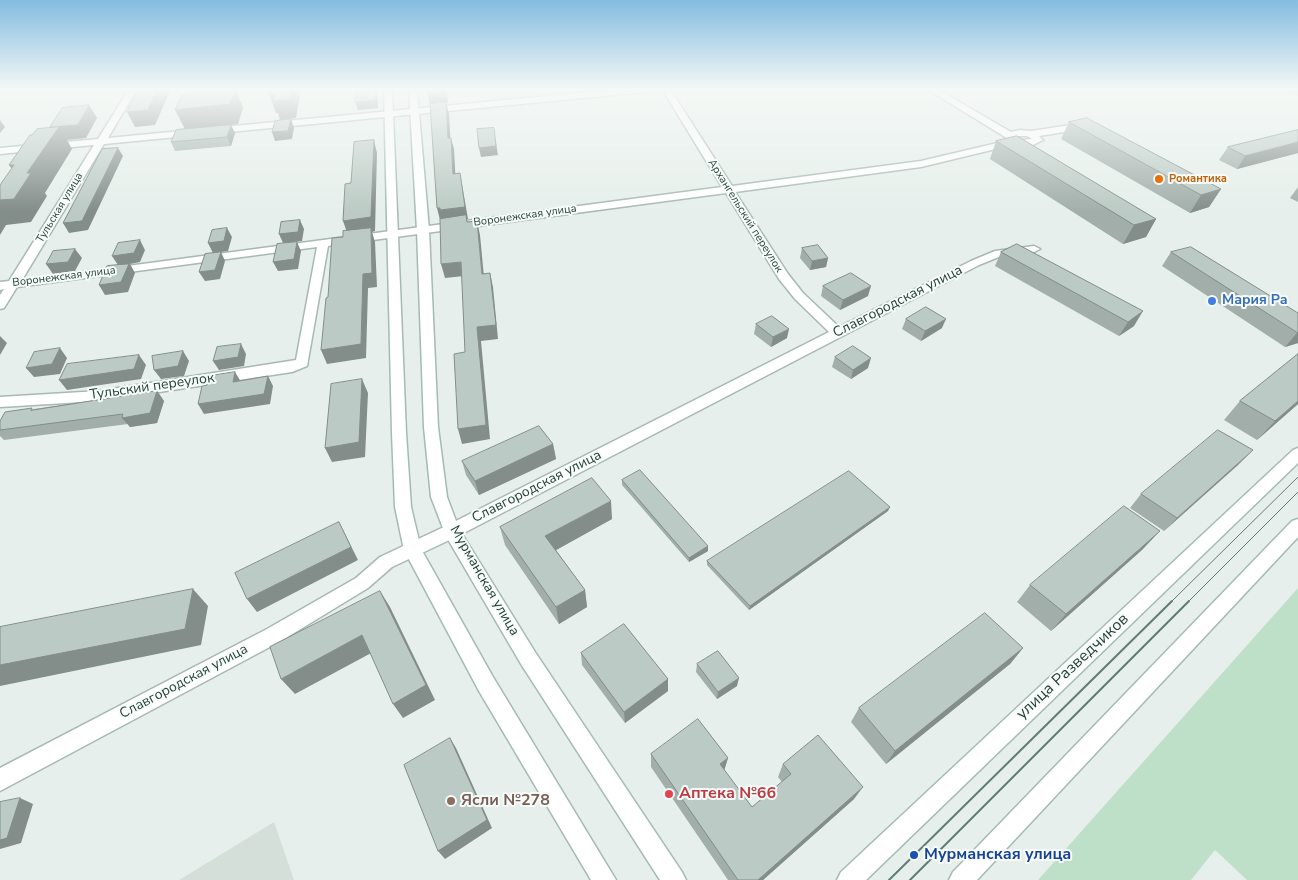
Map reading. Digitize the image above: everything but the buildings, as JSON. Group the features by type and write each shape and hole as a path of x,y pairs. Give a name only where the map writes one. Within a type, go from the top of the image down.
{"street":[{"name":"Тульская улица","path":"0,305 108,130"},
{"path":"0,151 209,130"},
{"path":"390,130 403,507 413,550 486,684 604,880"},
{"name":"Мурманская улица","path":"415,130 423,230 431,427 439,497 452,531 528,658 674,880"},
{"name":"Архангельский переулок","path":"692,130 783,276 799,296 838,333"},
{"path":"1000,130 1015,139"},
{"name":"Воронежская улица","path":"0,286 921,164 953,158 970,151 1015,139 1030,143 1036,142 1038,140 1032,134 1062,130"},
{"name":"Тульский переулок","path":"0,402 21,399 59,400 100,396 292,368 302,363 323,243"},
{"name":"Славгородская улица","path":"0,780 274,635 362,583 386,562 452,531 975,263 999,252 1034,249"},
{"name":"улица Разведчиков","path":"849,880 1298,454"},
{"path":"961,880 1298,526"}],"shaded area":[{"path":"274,822 294,880 179,880"}],"green space":[{"path":"1298,588 1298,880 1247,880 1215,850 1191,880 1038,880"}],"tram line":[{"path":"1171,602 1298,477"},
{"path":"910,880 1298,492"},
{"path":"889,880 1172,601"}],"place":[{"name":"Романтика","path":"1159,179"},
{"name":"Мария Ра","path":"1212,301"},
{"name":"Аптека №66","path":"669,794"},
{"name":"Ясли №278","path":"451,801"},
{"name":"Мурманская улица","path":"914,855"}]}
